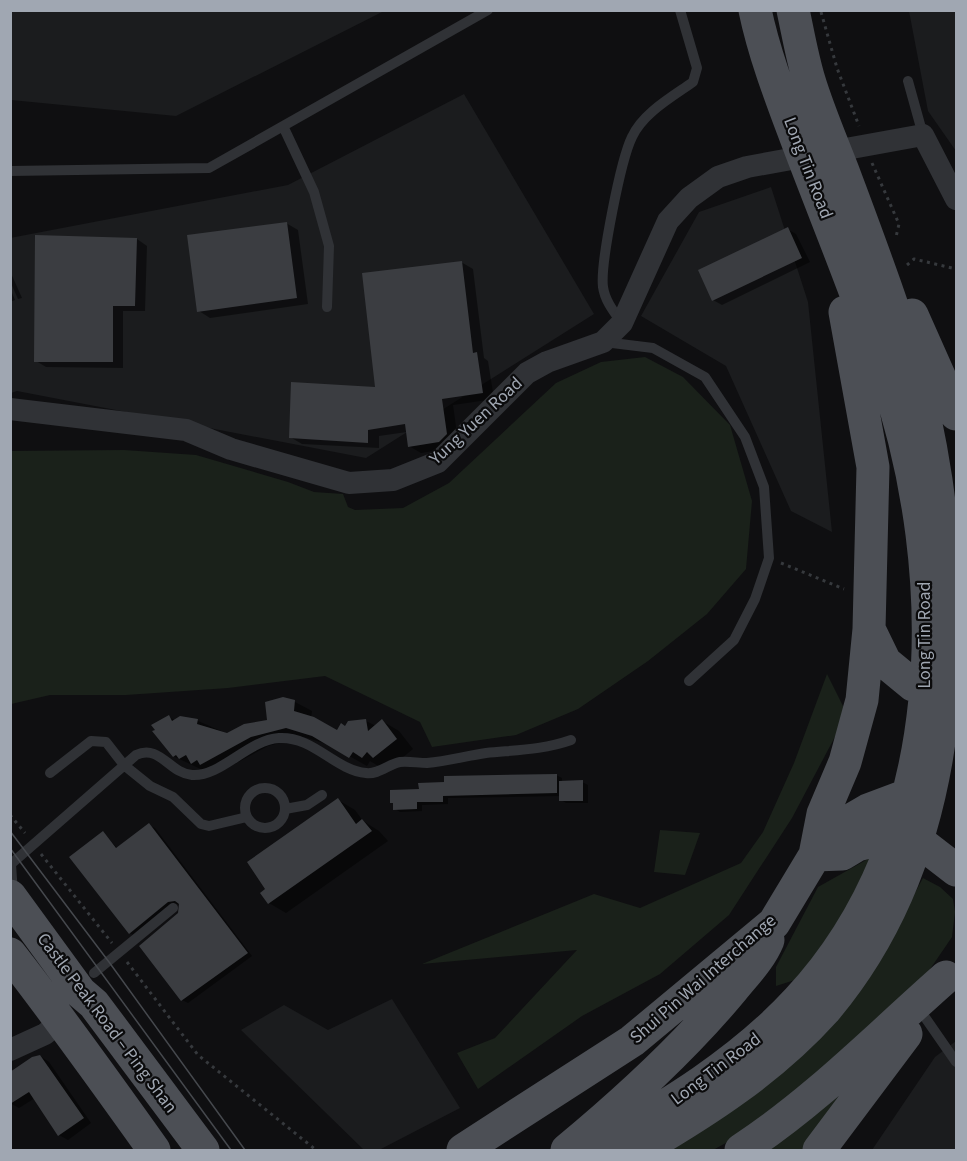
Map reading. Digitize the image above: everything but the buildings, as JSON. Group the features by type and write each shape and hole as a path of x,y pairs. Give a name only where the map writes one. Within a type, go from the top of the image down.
{"main road":[{"name":"Long Tin Road","path":"640,1150 724,1099 801,1035 845,985 878,910 882,872 908,798 922,717 940,641 950,561 944,508 908,354 846,224 777,88 755,10"},
{"name":"Long Tin Road","path":"793,10 808,79 846,224"},
{"path":"846,224 928,345 957,414"},
{"path":"846,224 873,467 869,629 862,700 845,762 823,814 815,855 842,854 856,845 884,838 921,843 957,870"},
{"path":"869,629 885,662 913,684 953,705"},
{"name":"Shui Pin Wai Interchange","path":"463,1150 632,1041 774,923 815,855 844,824 868,810 908,795 938,794 957,798"},
{"name":"Castle Peak Road – Ping Shan","path":"12,897 80,973 203,1150"},
{"name":"Long Tin Road","path":"592,1150 687,1092 756,1041 814,982 843,944 878,910"},
{"path":"567,1150 650,1076 715,1011 762,954 774,923"},
{"name":"Castle Peak Road – Ping Shan","path":"10,954 62,1020 154,1150"},
{"path":"819,1150 922,1013 951,969"},
{"path":"741,1150 780,1123 867,1050 951,969"}],"street":[{"name":"Yung Yuen Road","path":"10,409 186,430 231,449 349,483 393,480 438,462 527,373 547,362 603,342 622,323 668,221 689,198 718,177 747,167 877,149 923,135"},
{"path":"923,135 957,199"},
{"path":"10,1050 45,1034 62,1020"}],"lane":[{"path":"10,171 209,168 488,10"},
{"path":"622,323 608,303 603,286 606,247 632,137 645,119 693,82 696,75 697,68 680,10"},
{"path":"908,81 923,135"},
{"path":"283,126 314,192 329,246 327,307"},
{"path":"603,342 653,348 705,377 745,437 764,487 769,558 755,599 734,640 689,681"},
{"path":"12,897 11,864 136,755 151,751 176,770 201,774 253,746 277,738 288,738 306,744 352,769 369,774 402,762 426,763 538,748 571,740"},
{"path":"50,774 91,741 106,742 124,765 150,786 173,797 201,824 209,826 247,817"},
{"path":"264,788 277,792 285,803 280,822 269,828 256,826 247,817 245,804 252,792 264,788"},
{"path":"285,809 307,805 322,795"},
{"path":"80,973 173,908"},
{"path":"922,1013 957,1062"}],"path":[{"path":"821,10 837,68 862,134"},
{"path":"877,149 899,224 895,239"},
{"path":"907,264 914,259 957,269"},
{"path":"769,558 846,589"},
{"path":"10,815 28,837"},
{"path":"40,852 116,949"},
{"path":"126,961 198,1055 316,1150"}],"shaded area":[{"path":"10,11 384,11 176,116 11,100"},
{"path":"909,11 956,11 956,151 928,111"},
{"path":"464,94 594,314 366,458 17,391 11,393 10,238 288,185"},
{"path":"771,187 808,302 832,532 791,511 726,366 641,316 699,212"},
{"path":"645,357 683,377 730,425 752,501 746,569 707,614 648,661 578,709 516,735 432,747 420,722 325,676 228,688 126,695 50,695 11,704 11,451 124,450 196,455 314,492 343,494 348,507 355,510 403,508 449,483 556,383 601,362"},
{"path":"827,674 847,714 792,818 729,915 660,974 582,1016 478,1089 457,1053 495,1038 577,950 422,964 594,894 640,908 741,863 763,832 794,763"},
{"path":"660,830 700,833 685,875 654,872"},
{"path":"875,855 852,902 798,979 776,986 776,967 818,887"},
{"path":"923,878 940,887 953,899 955,912 952,937 924,978 755,1127 713,1150 664,1150 878,961"},
{"path":"392,999 460,1108 379,1150 364,1150 241,1030 284,1005 328,1030"},
{"path":"895,1033 807,1150 761,1150"},
{"path":"956,1041 956,1150 872,1150 935,1057"}],"tram line":[{"path":"10,831 109,962 245,1150"},
{"path":"10,848 231,1150"}]}
